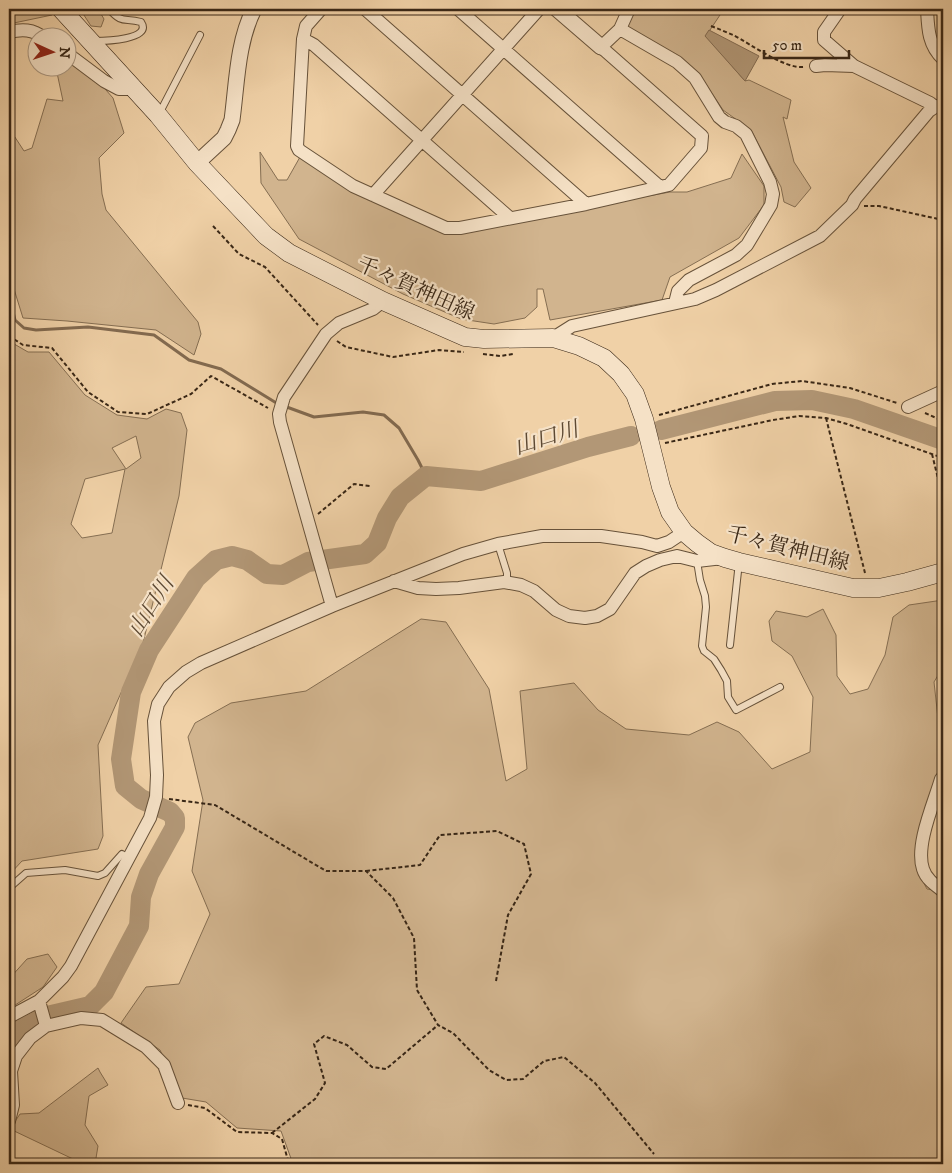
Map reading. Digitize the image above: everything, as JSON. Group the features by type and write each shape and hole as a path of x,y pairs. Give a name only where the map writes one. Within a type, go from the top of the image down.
{"main road":[{"name":"千々賀神田線","path":"61,9 158,115 197,163 266,236 289,253 384,301 465,337 484,340 553,338 579,346 604,358 621,374 635,394 644,419 660,487 670,512 684,532 711,553 732,560 853,588 880,588 943,572"}],"street":[{"path":"197,163 224,138 232,120 241,44 246,26 254,9"},
{"path":"321,9 306,26 303,39 297,146 299,150 354,186 446,228 460,228 669,186 701,148 702,136 557,9"},
{"path":"365,9 586,204"},
{"path":"458,9 660,187"},
{"path":"373,195 539,9"},
{"path":"601,47 620,29 629,9"},
{"path":"840,9 824,32 824,40 854,66 939,106"},
{"path":"927,9 928,28 932,45 943,59"},
{"path":"620,29 677,62 695,78 719,117 746,134 770,182 773,194 771,205 747,244 736,255 689,280 678,291 674,303"},
{"path":"9,32 28,30"},
{"path":"303,39 314,45 510,218"},
{"path":"78,62 104,81 119,89 133,89"},
{"path":"816,66 854,66"},
{"path":"553,338 572,326 695,299 820,236 852,205 929,111 939,106"},
{"path":"332,606 279,414 284,397 326,334 339,323 373,309 384,301"},
{"path":"908,406 943,391"},
{"path":"9,1017 39,1001 63,978 150,818 156,797 157,775 154,722 158,704 169,687 186,672 201,663 332,606 463,554 498,544 542,536 601,536 658,546 669,542 684,532"},
{"path":"394,581 418,588 436,589 504,582 521,585 534,592 556,610 569,616 585,618 598,616 610,609 635,573 660,560 677,556 697,561 732,560"},
{"path":"943,777 923,836 921,855 923,870 931,883 943,891"},
{"path":"39,1001 46,1026"},
{"path":"9,1121 13,1105 11,1071 16,1056 30,1038 46,1026 81,1018 102,1020 146,1047 164,1065 178,1103"}],"lane":[{"path":"91,42 122,39 140,34 144,30 141,22 117,18 109,9"},
{"path":"158,115 200,35"},
{"path":"498,544 507,573 507,578 504,582"},
{"path":"658,546 677,556"},
{"path":"730,645 732,560"},
{"path":"697,561 706,607 702,646 704,651 714,659 722,670 727,681 728,697 736,710 780,687"},
{"path":"9,888 26,873 65,870 98,876 105,873 122,854 128,858"}],"path":[{"path":"711,26 732,35 776,60 798,68 816,66"},
{"path":"852,205 879,206 943,220"},
{"path":"9,336 23,345 52,348 88,392 118,412 147,414 191,394 211,376 279,414"},
{"path":"644,419 772,384 802,381 850,388 908,406 943,421"},
{"path":"650,447 799,416 826,418 847,424 943,458"},
{"path":"826,418 869,588"},
{"path":"932,454 943,499"},
{"path":"309,522 354,484 370,486"},
{"path":"156,797 215,805 326,871 366,871 420,865 440,835 496,831 524,844 531,874 508,915 496,981"},
{"path":"366,871 393,898 414,938 417,990 438,1025 453,1033 489,1070 506,1080 523,1079 544,1061 564,1057 595,1083 654,1154"},
{"path":"272,1133 315,1099 325,1083 314,1044 324,1036 347,1045 372,1067 386,1069 438,1025"},
{"path":"178,1103 204,1108 237,1132 272,1133 282,1139 289,1164"}],"shaded area":[{"path":"9,9 47,9 52,15 9,24"},
{"path":"80,9 98,9 104,19 101,27 91,26"},
{"path":"636,9 724,9 706,36 745,81 749,80 791,100 787,119 783,117 794,162 811,188 795,207 784,202 781,187 751,130 723,110 703,80 680,59 627,26"},
{"path":"709,30 759,56 745,81 705,36"},
{"path":"78,58 113,98 124,133 99,158 102,194 106,210 198,322 201,334 194,355 156,330 23,318 9,273 9,128 24,151 32,148 47,99 63,101 58,78 78,78"},
{"path":"260,152 278,180 287,180 300,157 449,232 670,192 687,192 731,178 742,154 764,186 764,205 739,238 670,277 662,300 550,320 543,289 537,289 537,307 525,318 494,324 461,319 403,294 299,239 261,183"},
{"path":"9,341 28,352 49,352 85,395 117,415 147,419 166,409 181,413 187,430 179,496 143,643 98,745 103,836 98,849 22,861 9,875","holes":["136,436 141,458 126,469 112,448","125,469 112,533 82,538 71,524 85,479"]},
{"path":"943,600 943,667 934,682 943,764 916,847 918,872 927,889 943,891 943,1164 293,1164 281,1131 237,1128 206,1102 182,1098 160,1050 121,1023 146,987 179,984 210,914 192,871 203,800 188,737 195,723 231,703 306,691 421,619 446,622 489,689 506,781 527,769 520,691 574,683 598,710 626,729 689,735 717,722 739,732 772,769 810,752 813,697 792,656 772,641 769,621 776,611 807,617 823,609 836,635 837,676 850,694 868,689 885,655 893,617 909,605"},
{"path":"48,954 57,967 43,987 9,1009 9,979 27,959"},
{"path":"98,1068 108,1085 89,1096 85,1125 98,1146 95,1164 78,1164 73,1159 10,1129 20,1114 39,1113"}],"waterway":[{"path":"9,295 15,320 24,328 36,330 88,327 154,335 189,360 221,369 278,404"},
{"name":"山口川","path":"661,430 775,401 812,400 854,409 943,440"},
{"path":"284,406 314,417 363,412 384,415 399,428 426,476"},
{"name":"山口川","path":"9,1049 15,1033 47,1016 90,1006 104,992 139,926 141,897 149,874 175,827 175,818 170,812 141,799 125,786 121,759 131,692 149,650 196,578 216,560 232,556 247,560 267,574 283,575 308,562 365,554 377,543 387,518 400,497 426,476 481,481 588,447 631,436"}]}
